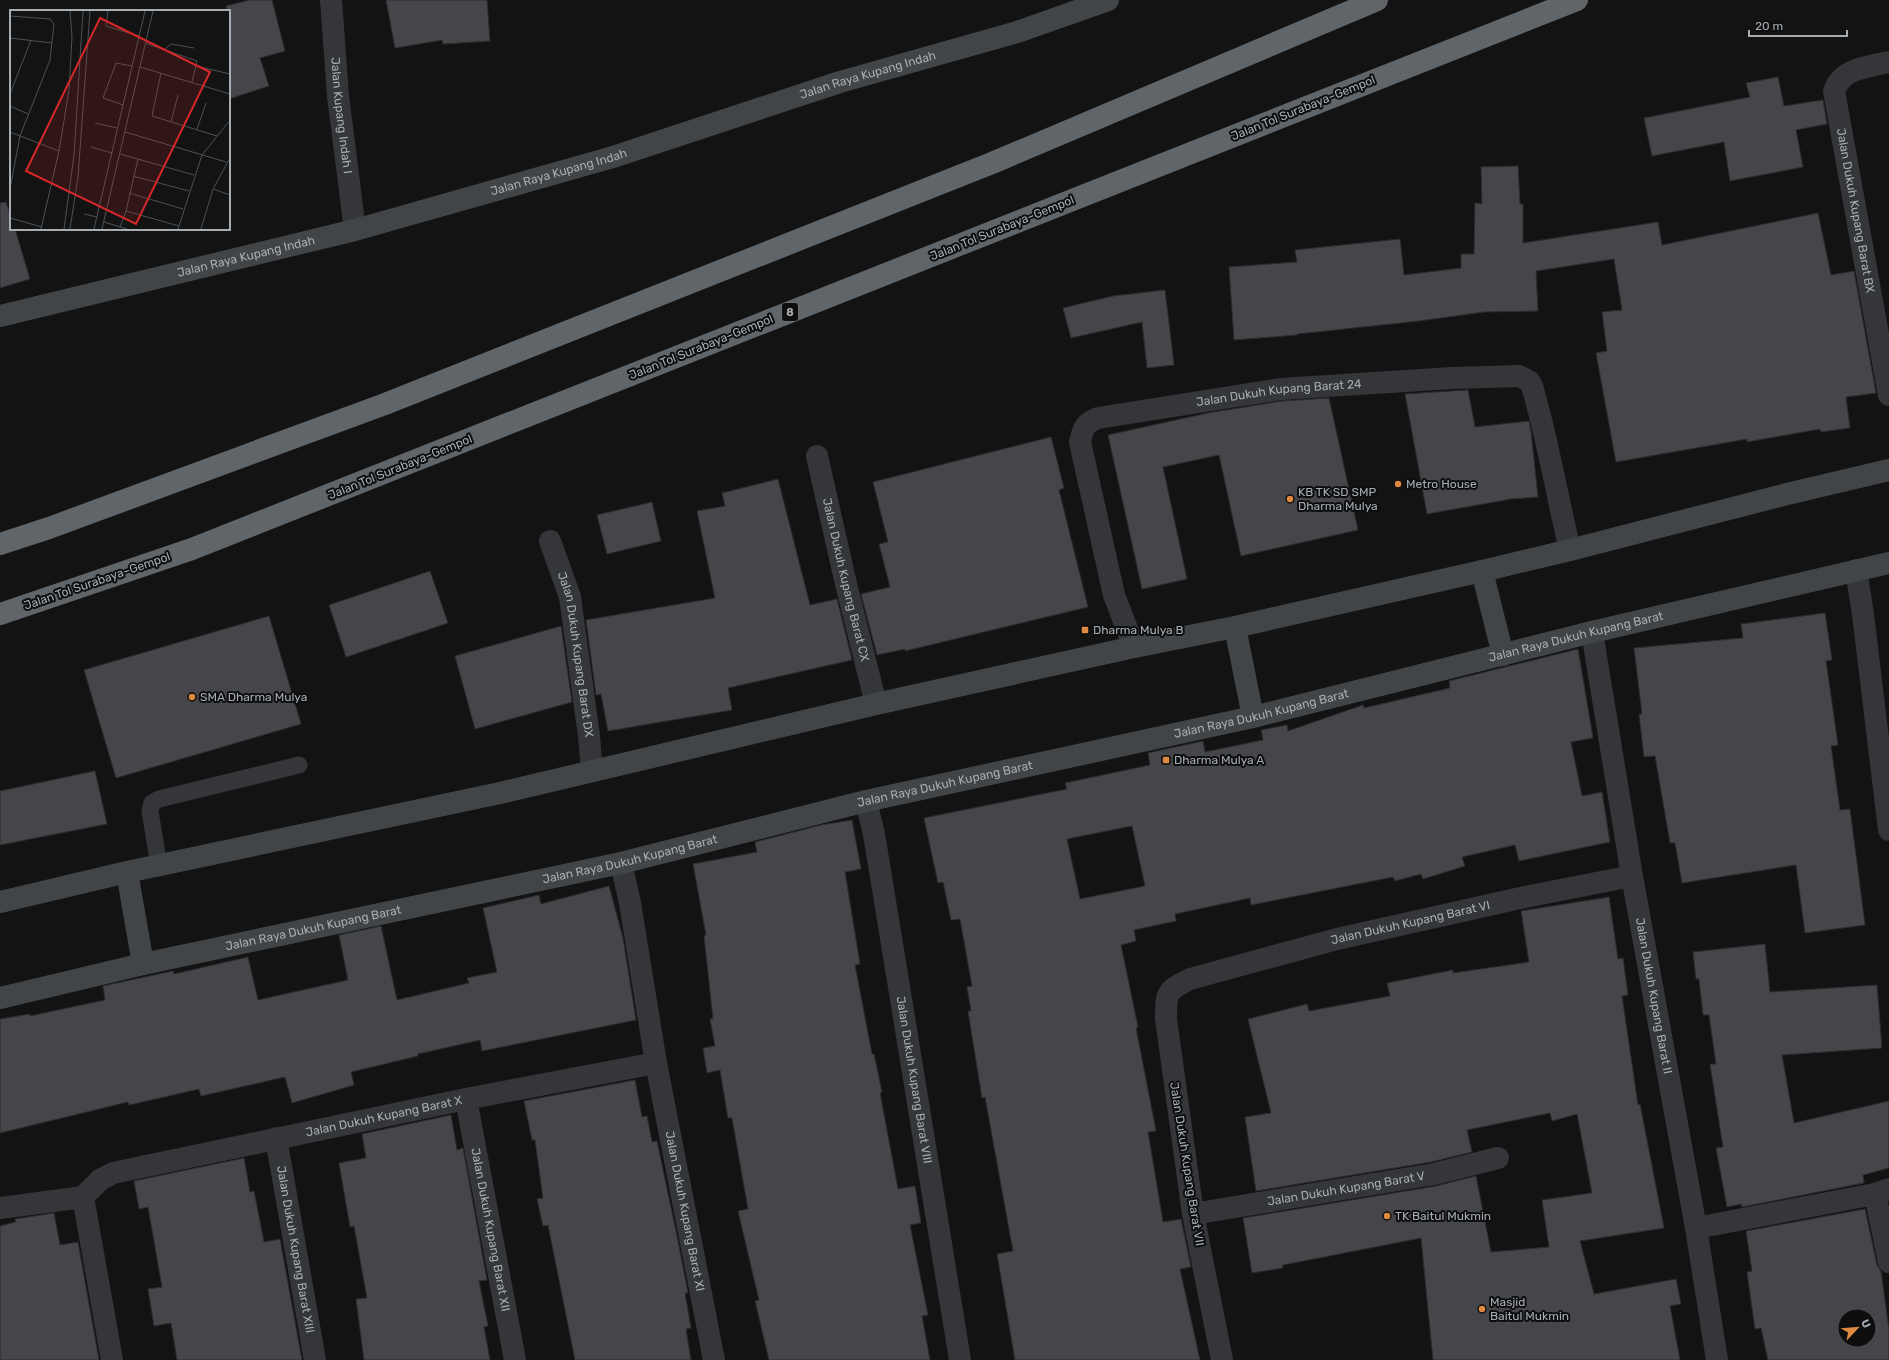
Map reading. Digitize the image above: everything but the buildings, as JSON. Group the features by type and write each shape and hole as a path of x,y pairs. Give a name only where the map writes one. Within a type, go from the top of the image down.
{"highway":[{"path":"0,544 49,528 407,396 992,163 1377,0"},
{"name":"Jalan Tol Surabaya–Gempol","path":"0,614 192,549 1577,0"}],"street":[{"name":"Jalan Kupang Indah I","path":"331,0 338,96 355,230"},
{"name":"Jalan Raya Kupang Indah","path":"0,316 355,230 613,157 840,82 1017,32 1108,0"},
{"name":"Jalan Dukuh Kupang Barat BX","path":"1889,62 1859,68 1844,74 1834,91 1889,395"},
{"name":"Jalan Dukuh Kupang Barat 24","path":"1134,647 1114,595 1080,442 1083,431 1088,422 1098,418 1281,389 1452,378 1519,376 1529,381 1532,386 1545,428 1558,501 1570,550"},
{"name":"Jalan Dukuh Kupang Barat CX","path":"817,456 846,584 876,704"},
{"path":"0,902 127,872 500,793 876,704 1482,571 1570,550 1786,494 1889,470"},
{"name":"Jalan Dukuh Kupang Barat DX","path":"550,541 570,597 589,736 592,771"},
{"name":"Jalan Raya Dukuh Kupang Barat","path":"0,998 144,964 621,862 866,801 1253,717 1592,632 1889,563"},
{"path":"1856,570 1886,786 1889,830"},
{"path":"1482,571 1503,655"},
{"path":"1235,626 1253,717"},
{"name":"Jalan Dukuh Kupang Barat II","path":"1592,632 1632,876 1696,1228 1717,1360"},
{"name":"Jalan Dukuh Kupang Barat VIII","path":"866,801 874,834 960,1360"},
{"name":"Jalan Dukuh Kupang Barat XI","path":"621,862 630,903 656,1063 714,1360"},
{"path":"127,872 144,964"},
{"name":"Jalan Dukuh Kupang Barat VI","path":"1190,979 1337,939 1525,897 1632,876"},
{"name":"Jalan Dukuh Kupang Barat VII","path":"1190,979 1173,988 1166,997 1166,1019 1193,1214 1222,1360"},
{"name":"Jalan Dukuh Kupang Barat X","path":"83,1197 100,1180 113,1173 466,1099 656,1063"},
{"name":"Jalan Dukuh Kupang Barat XII","path":"466,1099 515,1360"},
{"name":"Jalan Dukuh Kupang Barat XIII","path":"276,1138 315,1360"},
{"name":"Jalan Dukuh Kupang Barat V","path":"1193,1214 1434,1174 1498,1158"},
{"path":"1696,1228 1882,1192 1889,1262"},
{"path":"0,1208 83,1197 112,1360"}],"lane":[{"path":"159,866 150,811 152,803 159,799 299,764"}],"place":[{"name":"Metro House","path":"1398,484"},
{"name":"KB TK SD SMP Dharma Mulya","path":"1290,499"},
{"name":"Dharma Mulya B","path":"1085,630"},
{"name":"SMA Dharma Mulya","path":"192,697"},
{"name":"Dharma Mulya A","path":"1166,760"},
{"name":"TK Baitul Mukmin","path":"1387,1216"},
{"name":"Masjid Baitul Mukmin","path":"1482,1309"}]}
